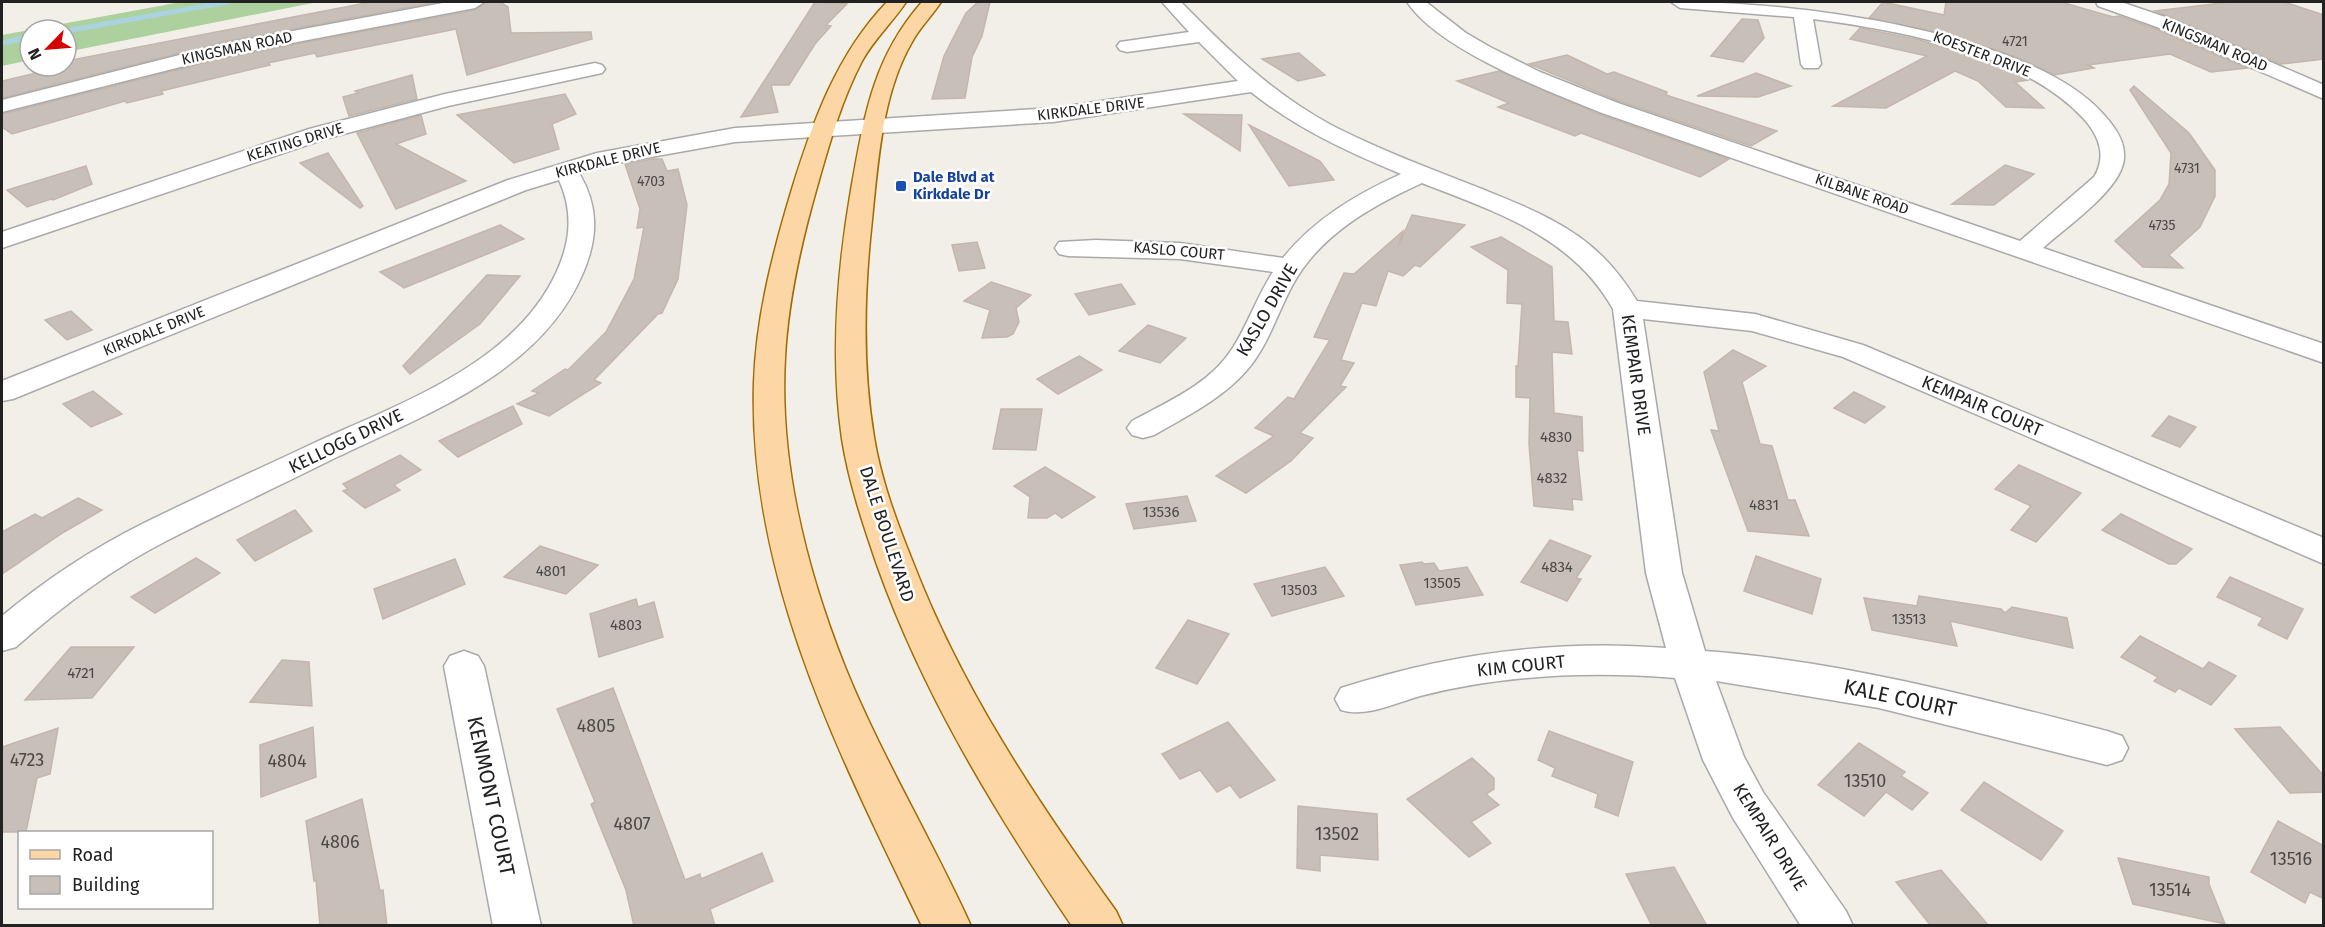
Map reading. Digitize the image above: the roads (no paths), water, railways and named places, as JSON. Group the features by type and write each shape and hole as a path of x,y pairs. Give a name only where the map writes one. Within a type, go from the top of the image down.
{"main road":[{"path":"897,2 870,30 853,55 822,129 792,229 772,337 769,385 772,450 783,526 805,615 827,676 882,799 947,926"},
{"name":"DALE BOULEVARD","path":"932,2 900,41 890,61 874,126 861,206 851,311 850,356 858,436 870,494 902,587 935,664 960,712 1048,854 1099,926"}],"street":[{"name":"KINGSMAN ROAD","path":"2,106 223,50 474,2"},
{"name":"KEMPAIR DRIVE","path":"1171,2 1253,85 1281,105 1343,140 1517,213 1560,235 1603,269 1617,288 1627,309 1664,573 1690,665 1724,760 1748,805 1829,926"},
{"name":"KILBANE ROAD","path":"1416,2 1467,41 1557,87 1657,124 2324,354"},
{"name":"KOESTER DRIVE","path":"1680,2 1803,11 1882,22 1962,44 2010,62 2050,81 2090,112 2111,141 2114,155 2112,169 2103,181 2025,250"},
{"name":"KINGSMAN ROAD","path":"2105,2 2184,32 2324,93"},
{"path":"1803,11 1804,31 1811,64"},
{"path":"1127,46 1204,36"},
{"name":"KEATING DRIVE","path":"2,240 328,131 445,100 595,69"},
{"name":"KIRKDALE DRIVE","path":"2,392 517,185 566,169 689,141 763,132 1053,115 1253,85"},
{"name":"KELLOGG DRIVE","path":"2,637 65,586 113,555 153,533 427,401 493,362 518,343 542,320 563,294 580,247 584,224 583,207 577,187 566,169"},
{"name":"KASLO DRIVE","path":"1143,428 1209,389 1232,369 1248,348 1264,312 1290,267 1326,230 1354,209 1421,174"},
{"name":"KASLO COURT","path":"1068,248 1167,248 1209,252 1290,267"},
{"name":"KEMPAIR COURT","path":"1627,309 1710,316 1755,323 1853,351 2324,552"},
{"name":"KIM COURT","path":"1355,699 1421,680 1488,667 1558,661 1690,665"},
{"name":"KALE COURT","path":"1690,665 1775,675 1899,696 2107,748"},
{"name":"KENMONT COURT","path":"464,666 517,926"}],"waterway":[{"path":"78,29 228,2"},
{"path":"2,43 18,40"}],"place":[{"name":"Dale Blvd at Kirkdale Dr","path":"901,186"}]}
